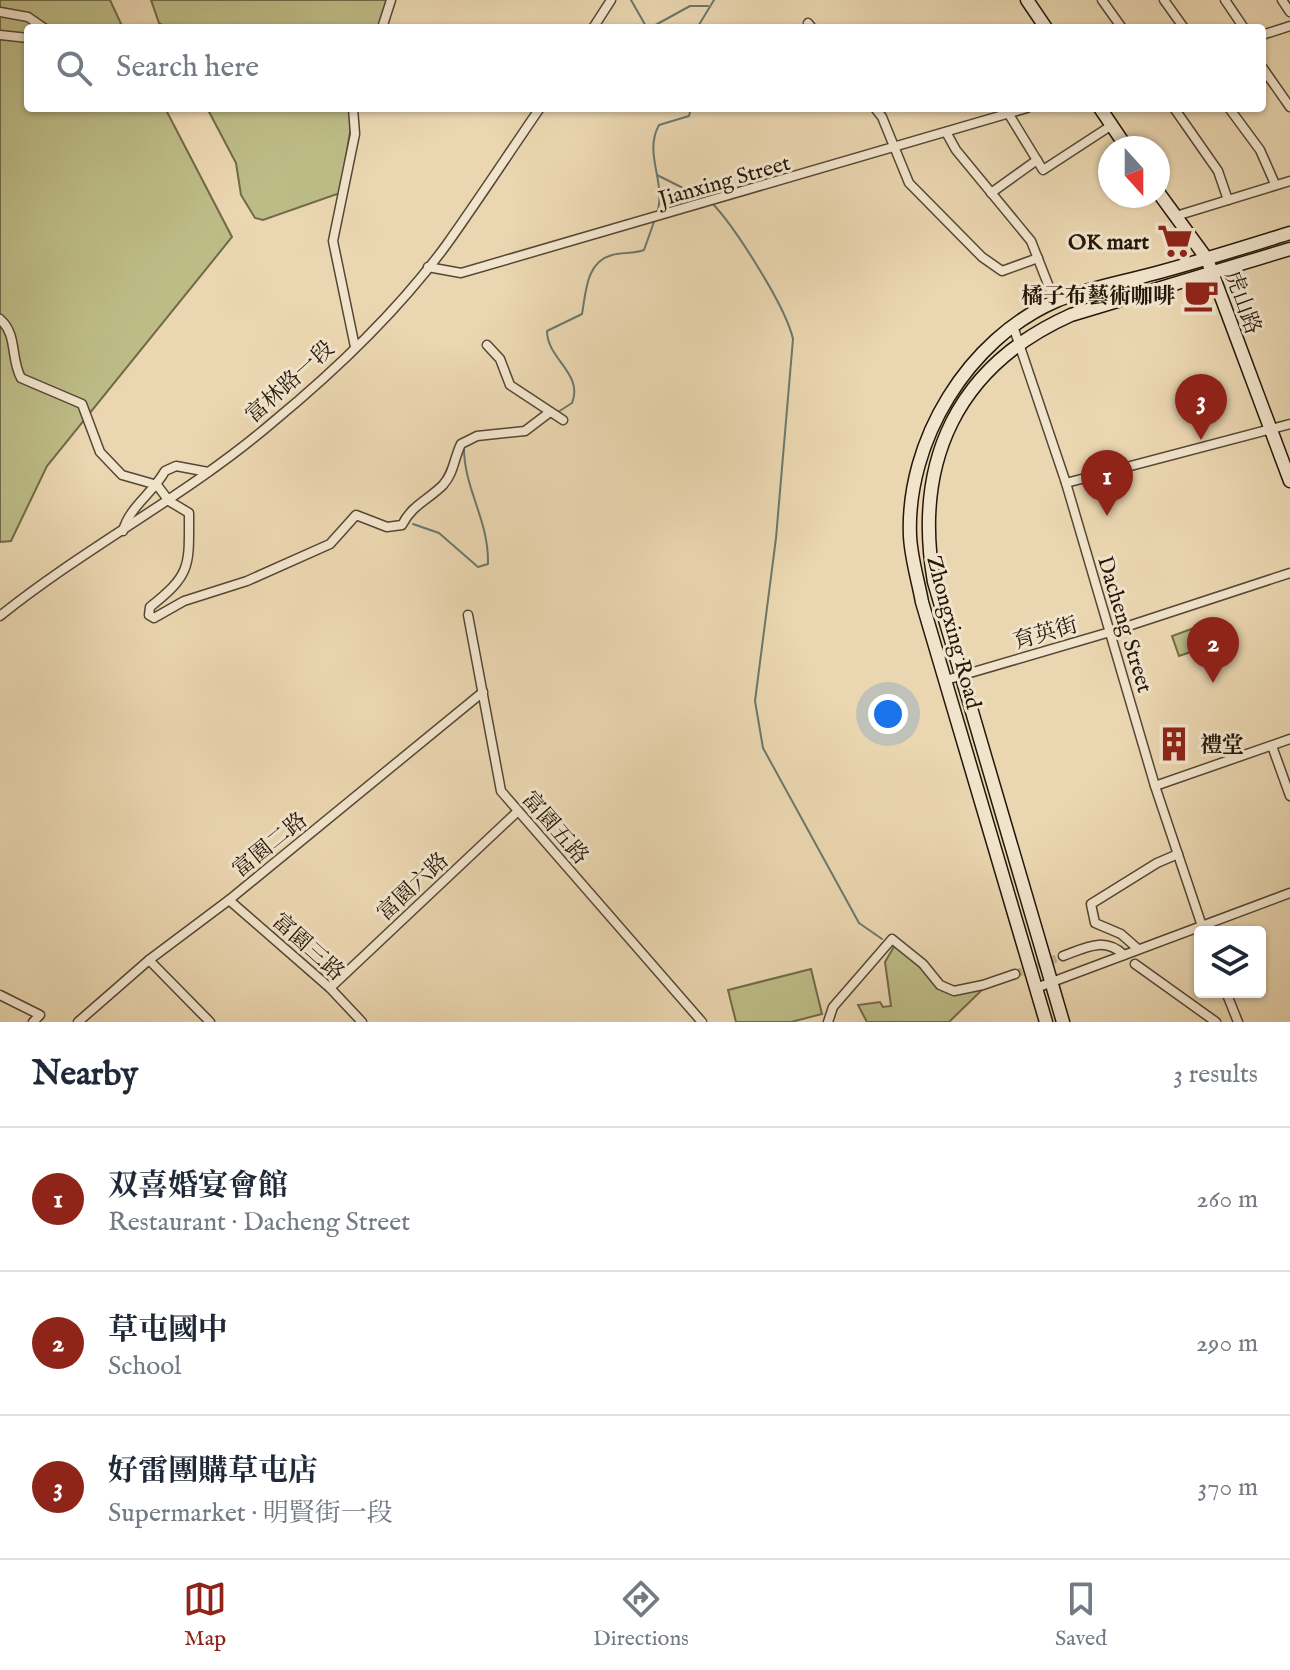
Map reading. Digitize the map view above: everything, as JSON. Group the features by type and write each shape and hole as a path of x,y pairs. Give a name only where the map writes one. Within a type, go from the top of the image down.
{"street":[{"path":"383,24 391,0"},
{"path":"596,24 611,0"},
{"path":"1102,0 1119,24"},
{"path":"1164,0 1181,24"},
{"path":"1225,0 1241,24"},
{"path":"1282,0 1290,12"},
{"path":"1032,2 1044,24"},
{"path":"0,12 28,17 38,24"},
{"path":"1266,34 1290,26"},
{"path":"0,35 24,38"},
{"path":"1266,73 1290,107"},
{"path":"353,112 355,134 333,241 355,347"},
{"name":"富林路一段","path":"0,616 32,590 169,501 273,423 355,347 428,267 537,112"},
{"path":"878,112 909,183 994,268 1002,271 1038,258"},
{"name":"Jianxing Street","path":"428,267 461,273 708,204 1004,112"},
{"path":"1008,112 1043,170 1112,125"},
{"path":"1103,112 1119,136"},
{"path":"1177,112 1218,171 1228,200"},
{"path":"1232,112 1260,150 1275,184"},
{"path":"946,132 956,150 1031,241 1055,302"},
{"path":"991,193 1037,160"},
{"path":"1176,216 1290,181"},
{"name":"虎山路","path":"1170,208 1207,259 1290,481"},
{"name":"Zhongxing Road","path":"1046,1022 915,565 910,535 914,485 940,410 971,367 1013,326 1055,302 1290,233"},
{"name":"Zhongxing Road","path":"1063,1022 961,674 930,555 927,525 932,477 944,438 963,403 987,374 1021,343 1071,315 1290,249"},
{"path":"0,319 12,335 14,360 21,378 82,404 100,452 122,475 157,485 169,501 189,513 189,557 183,580 150,607 149,615 154,618 184,601 247,581 330,544 356,515 387,527 402,525 417,503 444,483 453,471 461,444 477,436 525,431 556,416 510,385 500,359 487,345"},
{"name":"Dacheng Street","path":"1013,326 1066,483 1155,786 1202,926"},
{"path":"1066,483 1290,424"},
{"path":"123,531 127,517 157,485 165,471 176,466 208,472"},
{"name":"育英街","path":"946,680 1110,632 1290,573"},
{"name":"富園五路","path":"468,615 501,791 702,1022"},
{"name":"富園二路","path":"78,1022 149,960 229,900 483,692"},
{"path":"1155,786 1290,739"},
{"path":"1272,746 1290,796"},
{"name":"富園六路","path":"330,988 518,811"},
{"path":"1138,949 1121,934 1095,923 1091,904 1157,863 1178,854"},
{"path":"1212,926 1290,893"},
{"name":"富園三路","path":"229,900 330,988 362,1022"},
{"path":"1036,988 1138,949 1194,933"},
{"path":"828,1022 833,1007 892,939 917,958 940,985 954,991 1015,974"},
{"path":"1063,956 1098,943 1115,947 1124,955"},
{"path":"149,960 210,1022"},
{"path":"1135,964 1216,1022"},
{"path":"0,995 37,1019"},
{"path":"1228,998 1238,1022"}],"shaded area":[{"path":"0,0 110,0 121,24 24,24 24,112 167,112 232,237 47,466 11,541 0,542"},
{"path":"151,0 387,0 380,24 159,23"},
{"path":"209,112 353,112 340,193 263,220 255,218 241,195 236,163"},
{"path":"1210,622 1217,643 1179,656 1172,636"},
{"path":"895,945 949,989 985,987 949,1022 867,1022 858,1005 880,1002 883,1007 891,1006 885,962"},
{"path":"811,969 822,1014 791,1022 736,1022 728,990"}],"waterway":[{"path":"631,0 645,24"},
{"path":"699,24 714,0"},
{"path":"657,24 690,6 708,6"},
{"path":"657,213 659,191 653,147 655,136 659,125 689,116 690,112"},
{"path":"657,175 703,198"},
{"path":"712,203 758,268 781,308 793,339 776,538 755,701 763,748 859,923 882,939"},
{"path":"558,412 572,403 573,383 553,350 547,331 582,314 586,288 597,264 616,254 644,250 655,219"},
{"path":"413,524 439,533 478,567 488,564 485,533 468,477 464,448"}],"tunnel":[{"path":"1015,974 1063,956"}],"place":[{"name":"OK mart","path":"1175,241"},
{"name":"橘子布藝術咖啡","path":"1201,295"},
{"name":"好雷團購草屯店","path":"1201,440"},
{"name":"双喜婚宴會館","path":"1107,516"},
{"name":"草屯國中","path":"1213,683"},
{"name":"禮堂","path":"1174,744"}]}
